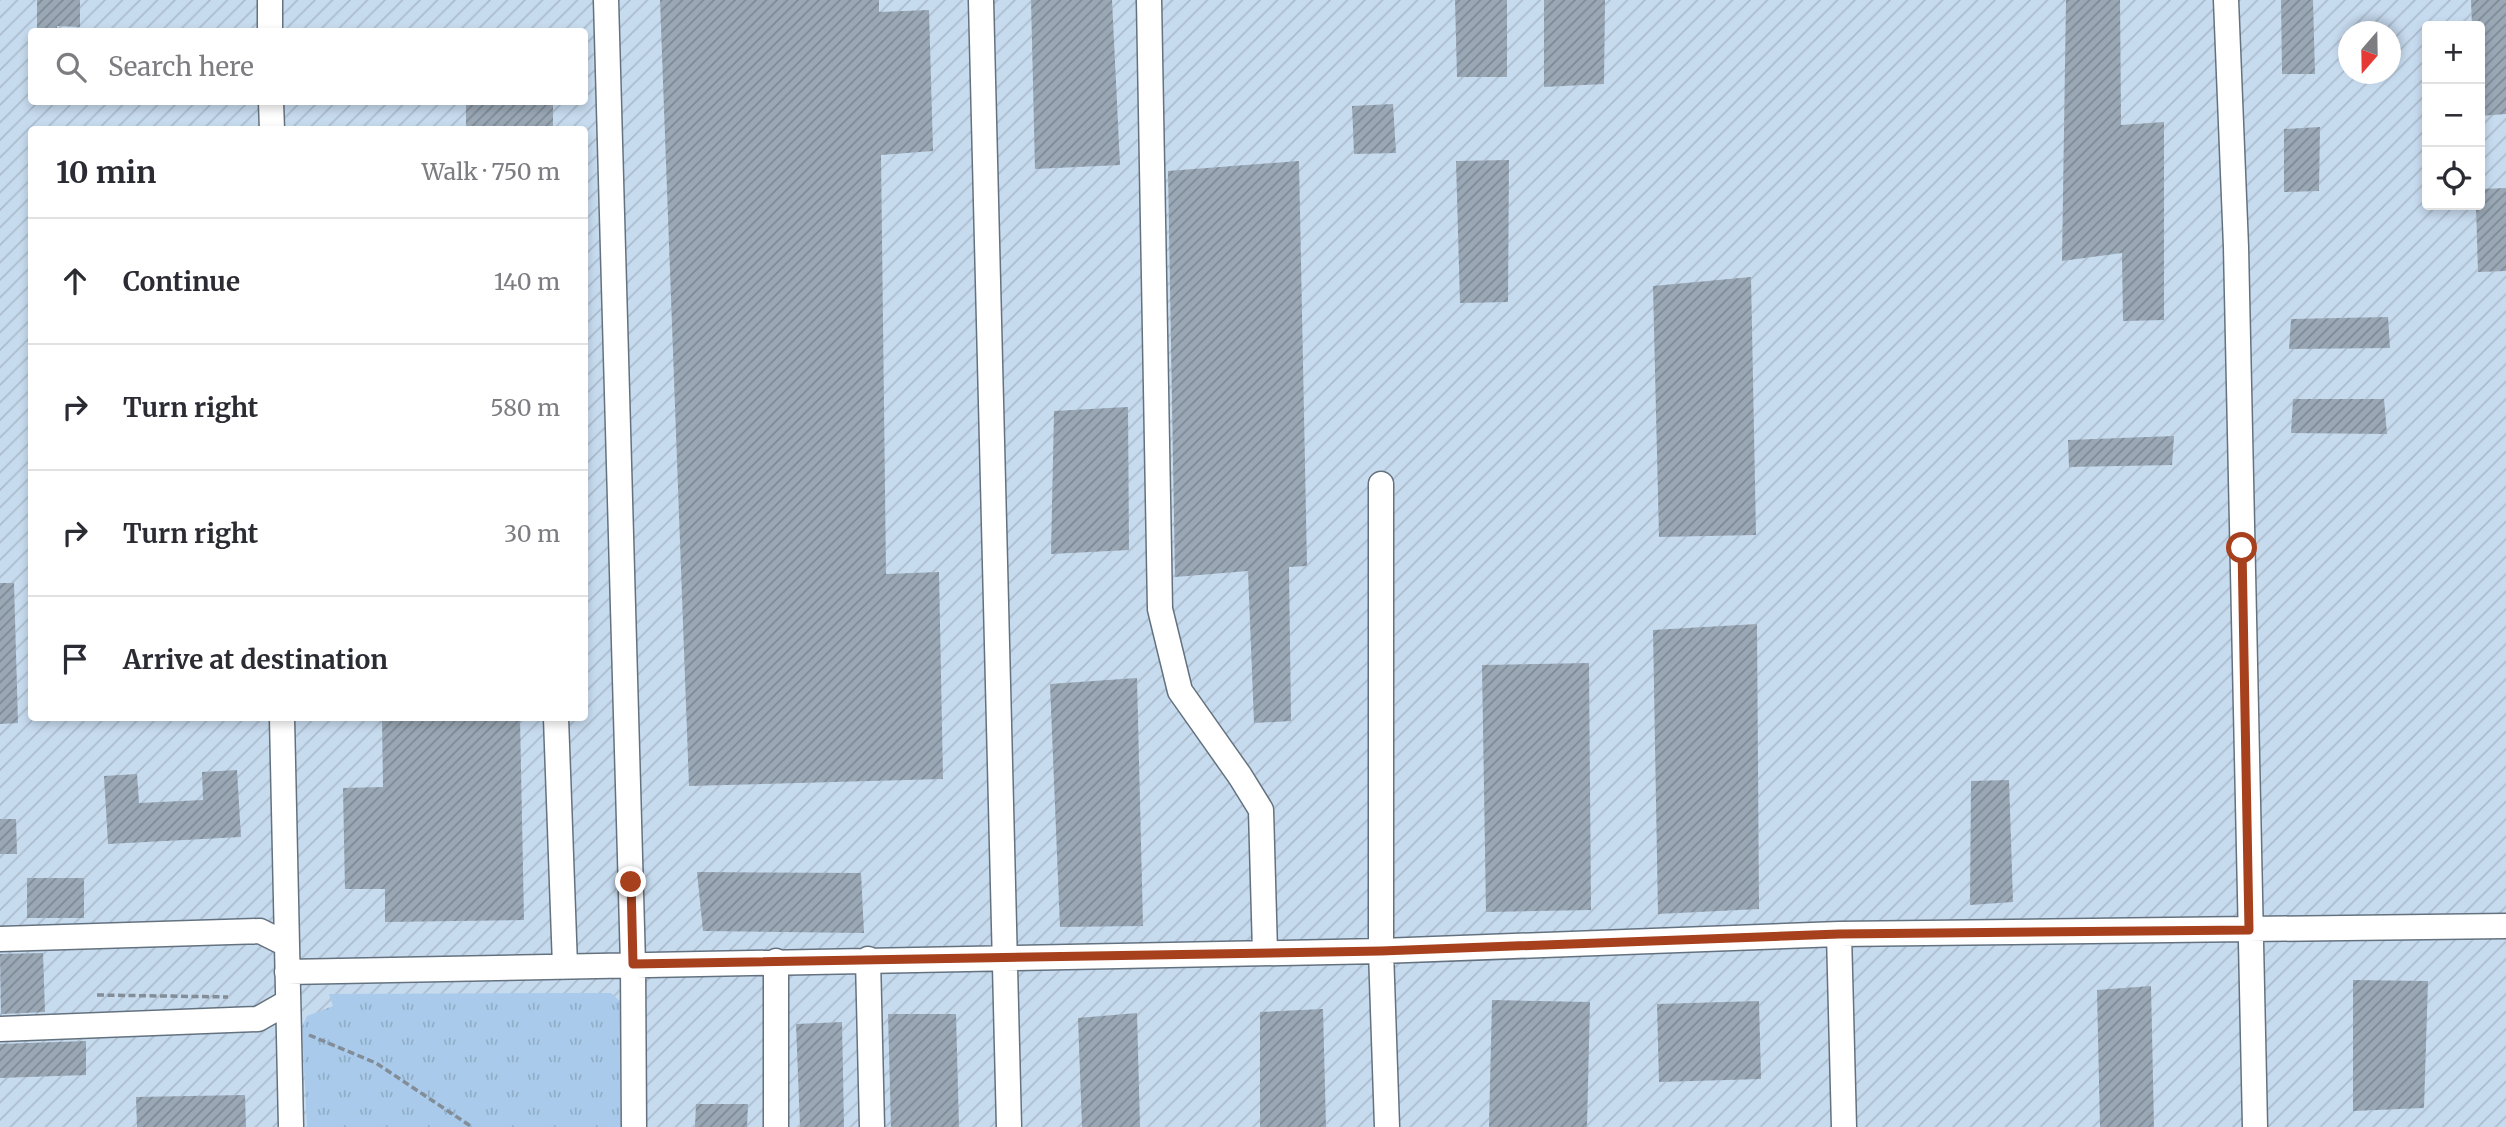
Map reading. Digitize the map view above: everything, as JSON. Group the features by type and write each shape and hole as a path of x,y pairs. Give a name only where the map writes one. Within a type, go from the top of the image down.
{"lane":[{"path":"270,0 270,28"},
{"path":"606,0 633,964 634,1127"},
{"path":"981,0 1009,1127"},
{"path":"1149,0 1160,609 1180,691 1261,810 1265,952"},
{"path":"2226,0 2236,247 2255,1127"},
{"path":"271,105 272,126"},
{"path":"1381,484 1381,951 1387,1127"},
{"path":"282,721 291,1127"},
{"path":"556,721 565,966"},
{"path":"287,972 1005,956 1381,951 1839,934 2506,926"},
{"path":"0,939 260,931 286,944"},
{"path":"1839,934 1844,1127"},
{"path":"867,959 872,1127"},
{"path":"776,961 776,1127"},
{"path":"0,1029 258,1018 288,1002"}],"shaded area":[{"path":"0,0 2506,0 2506,1127 0,1127"}],"green space":[{"path":"611,993 622,1003 627,1127 307,1127 302,1027 307,1016 333,1006 329,994"}],"building":[{"path":"37,0 80,0 80,27 37,28"},
{"path":"660,0 879,0 879,12 929,10 933,151 881,155 886,574 939,572 943,779 689,786"},
{"path":"1031,0 1112,0 1120,165 1035,169"},
{"path":"1455,0 1507,0 1507,77 1457,77"},
{"path":"1544,0 1605,0 1604,84 1544,87"},
{"path":"2066,0 2120,0 2121,125 2164,122 2164,320 2123,321 2122,253 2062,261"},
{"path":"2281,0 2313,0 2315,74 2282,74"},
{"path":"2471,0 2506,0 2506,114 2485,116 2485,21 2472,21"},
{"path":"1393,104 1396,153 1354,154 1352,106"},
{"path":"466,105 553,105 553,126 466,126"},
{"path":"2320,127 2319,191 2284,192 2284,129"},
{"path":"1509,160 1508,302 1460,303 1456,161"},
{"path":"1299,161 1307,566 1289,567 1291,721 1254,723 1248,571 1175,577 1168,171"},
{"path":"2506,188 2506,271 2478,272 2476,210 2485,210 2485,189"},
{"path":"1751,277 1756,535 1659,537 1653,286"},
{"path":"2388,317 2390,348 2289,349 2291,319"},
{"path":"2293,399 2384,399 2387,434 2291,433"},
{"path":"1128,407 1129,550 1051,554 1054,411"},
{"path":"2174,436 2172,465 2069,467 2068,440"},
{"path":"0,583 14,583 18,723 0,724"},
{"path":"1757,624 1759,909 1658,914 1653,630"},
{"path":"1589,663 1591,910 1486,912 1482,665"},
{"path":"1137,678 1143,926 1060,927 1050,684"},
{"path":"382,721 520,721 524,920 385,922 385,889 345,889 343,788 383,787"},
{"path":"237,770 241,837 108,844 104,776 137,774 139,803 203,800 202,772"},
{"path":"2009,780 2013,902 1970,905 1971,781"},
{"path":"0,819 16,819 17,854 0,854"},
{"path":"697,872 861,873 864,933 703,931"},
{"path":"27,878 84,878 84,918 27,918"},
{"path":"43,953 45,1012 1,1014 0,954"},
{"path":"2353,980 2428,981 2424,1108 2353,1111"},
{"path":"2151,986 2154,1127 2100,1127 2097,990"},
{"path":"1492,1000 1590,1002 1587,1127 1489,1127"},
{"path":"1759,1001 1761,1079 1659,1082 1657,1004"},
{"path":"1323,1009 1326,1127 1260,1127 1260,1012"},
{"path":"1137,1013 1140,1127 1082,1127 1078,1018"},
{"path":"888,1014 956,1014 959,1127 891,1127"},
{"path":"842,1022 844,1127 800,1127 796,1024"},
{"path":"86,1041 86,1075 0,1078 0,1044"},
{"path":"245,1095 246,1127 137,1127 136,1097"},
{"path":"696,1104 748,1104 747,1127 695,1127"}],"route":[{"path":"631,882 633,964 1381,951 1839,934 2249,930 2242,548"}]}
